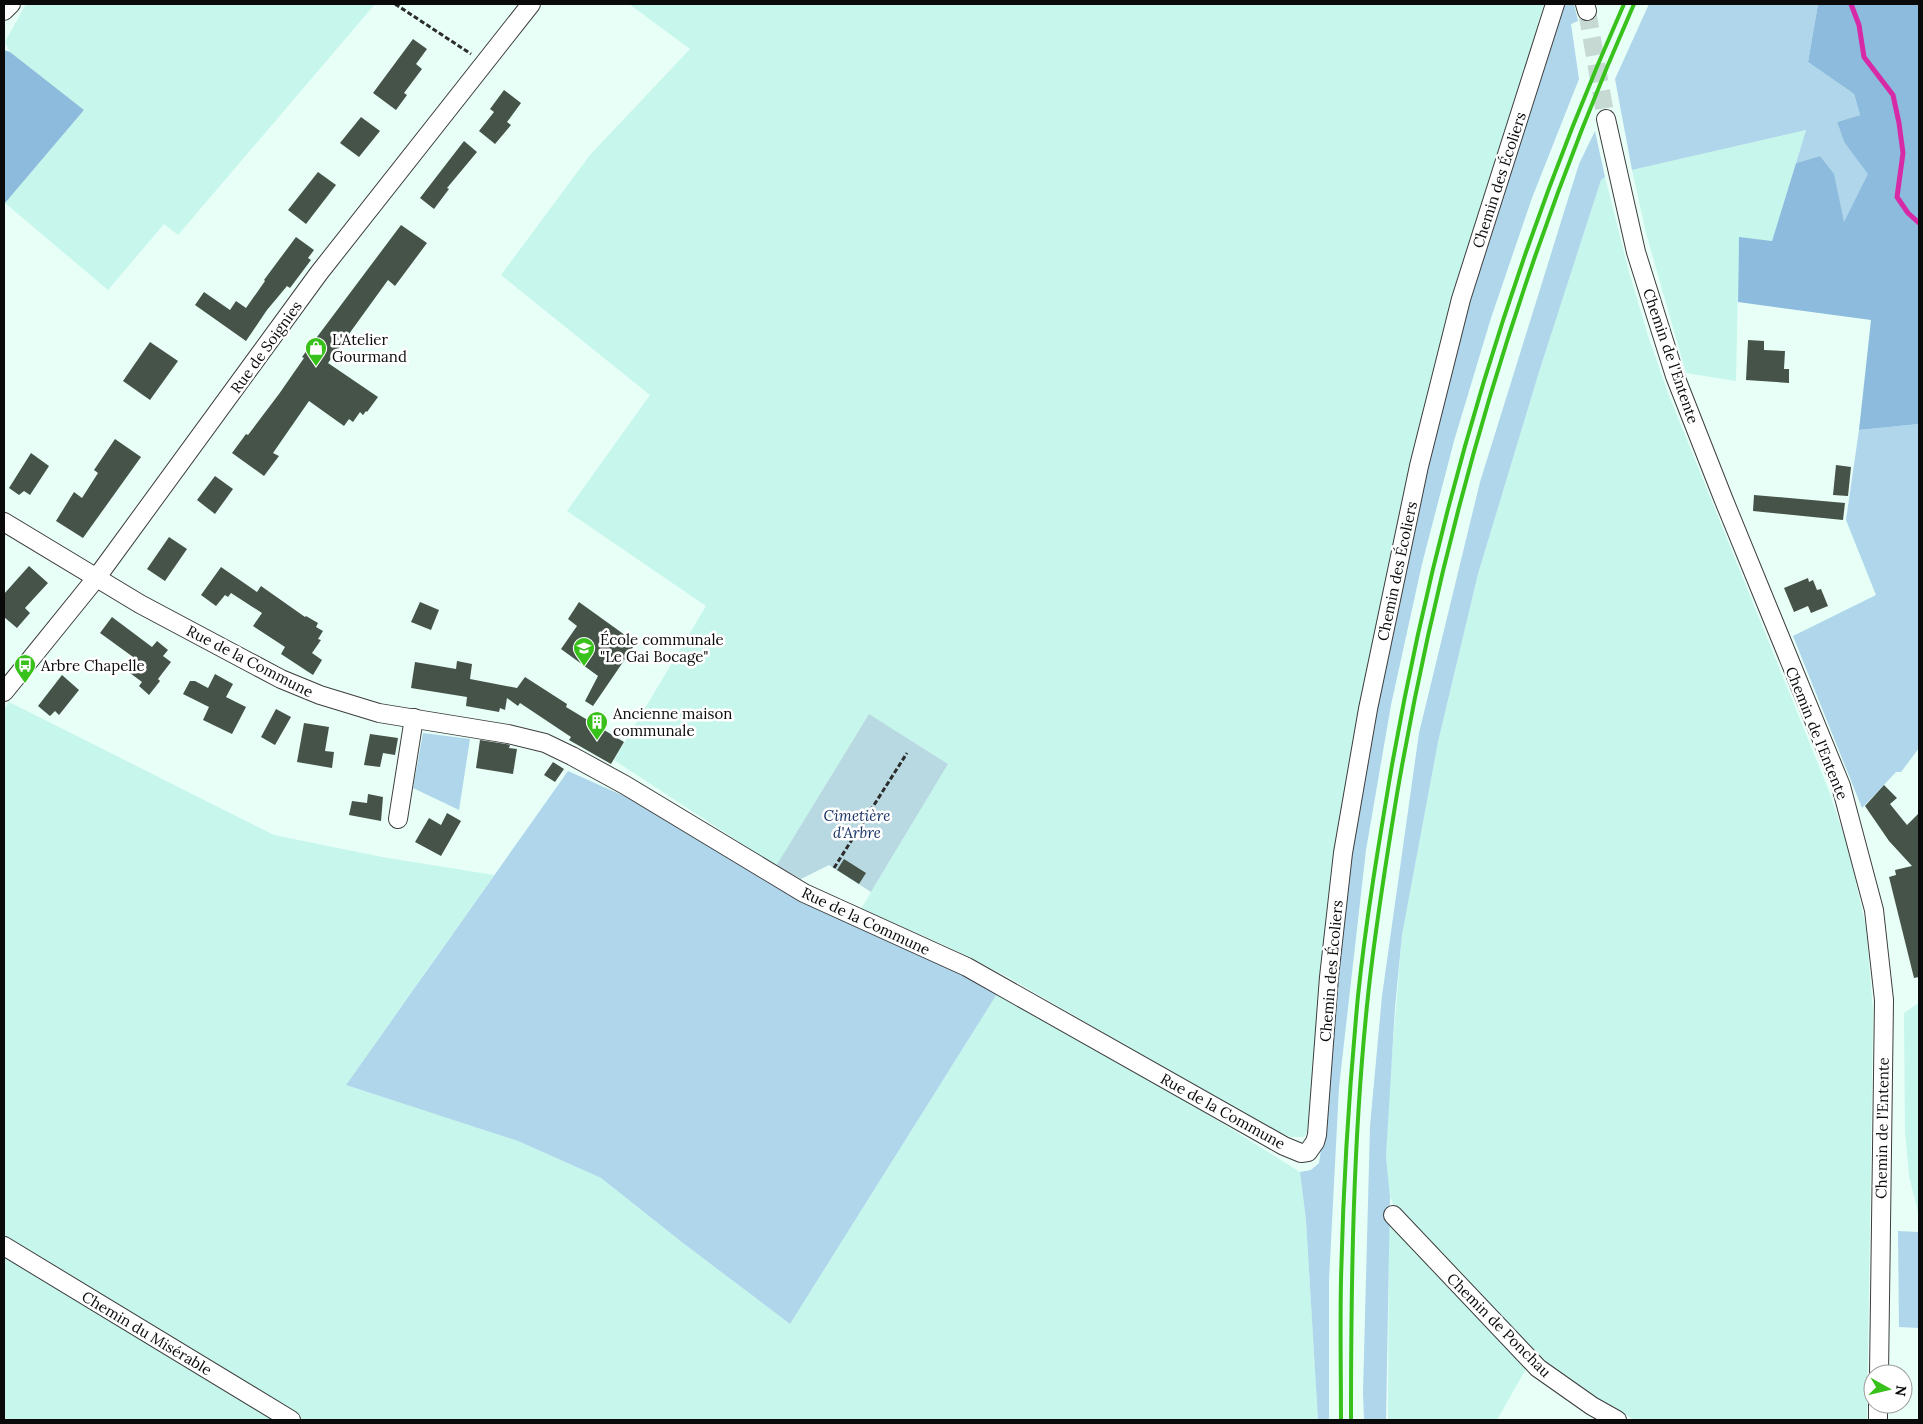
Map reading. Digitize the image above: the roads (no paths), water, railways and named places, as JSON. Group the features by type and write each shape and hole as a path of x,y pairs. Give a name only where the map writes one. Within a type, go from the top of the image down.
{"street":[{"path":"4,10 11,4"},
{"name":"Rue de Soignies","path":"4,692 97,577 319,273 530,4"},
{"name":"Chemin des Écoliers","path":"1308,1152 1315,1142 1317,1135 1329,977 1349,817 1368,709 1419,466 1461,299 1555,4"},
{"name":"Chemin de l'Entente","path":"1606,119 1636,252 1675,376 1730,516 1841,786 1874,910 1884,1000 1879,1364"},
{"name":"Rue de la Commune","path":"4,522 165,617 297,687 360,708 508,734 545,743 572,756 640,793 804,893 967,967 1284,1146 1301,1153 1308,1152"},
{"path":"398,819 414,718"},
{"name":"Chemin de Ponchau","path":"1393,1215 1538,1368 1592,1406 1617,1420"},
{"name":"Chemin du Misérable","path":"4,1246 291,1420"}],"waterway":[{"path":"1851,4 1859,25 1864,57 1893,95 1903,153 1897,197 1908,213 1919,223"}],"tunnel":[{"path":"1587,11 1606,119"}],"railway":[{"path":"1341,1420 1343,1210 1358,996 1365,938 1392,765 1411,667 1433,569 1485,377 1549,189 1585,96 1624,4"},
{"path":"1351,1420 1354,1208 1363,1049 1381,895 1416,692 1438,591 1463,491 1523,293 1594,99 1634,4"}],"place":[{"name":"L'Atelier Gourmand","path":"316,367"},
{"name":"École communale \"Le Gai Bocage\"","path":"584,667"},
{"name":"Arbre Chapelle","path":"25,684"},
{"name":"Ancienne maison communale","path":"597,741"}],"park label":[{"name":"Cimetière d'Arbre","path":"857,824"}]}
